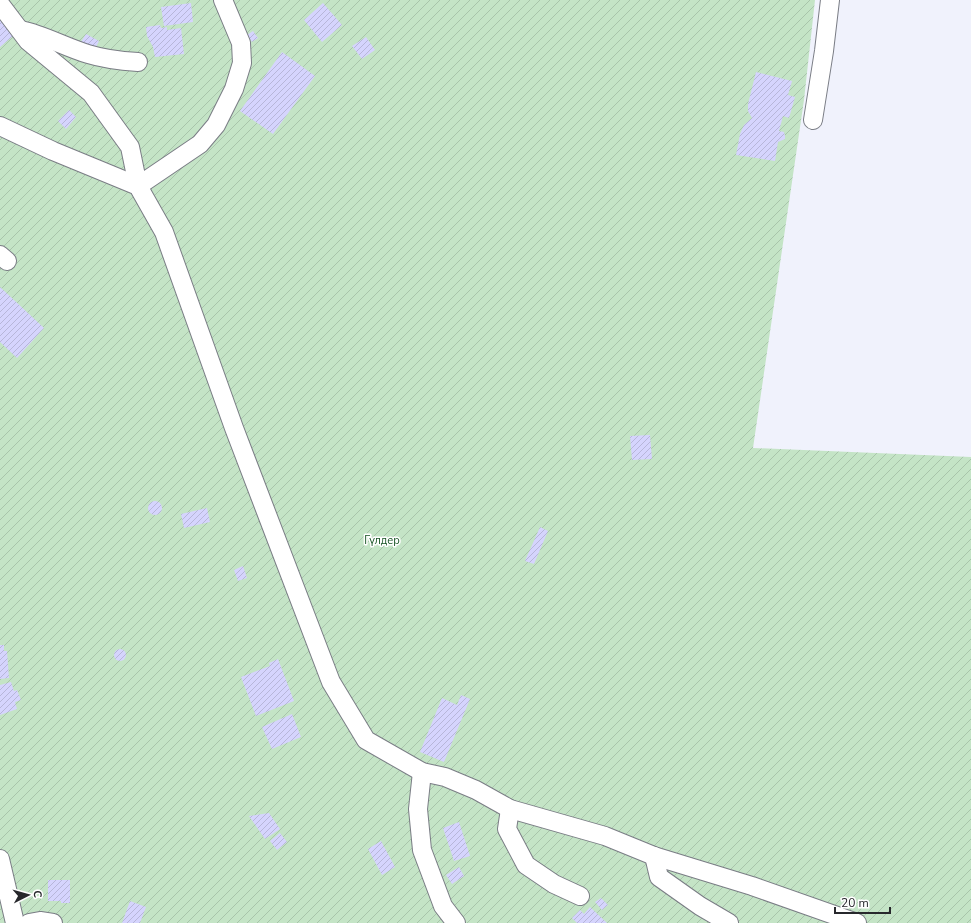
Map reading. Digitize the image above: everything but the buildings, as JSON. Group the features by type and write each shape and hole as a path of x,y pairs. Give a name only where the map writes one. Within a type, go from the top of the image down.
{"street":[{"path":"138,186 200,144 216,125 234,89 242,63 241,43 223,0"},
{"path":"813,120 824,51 830,0"},
{"path":"0,4 28,41 91,93 130,147 138,186 164,232 234,428 331,682 366,740 422,772 445,777 476,790 510,809 605,836 654,856 752,886 857,923"},
{"path":"21,30 38,34 88,54 138,62"},
{"path":"0,126 138,186"},
{"path":"422,772 418,809 422,850 443,906 456,923"},
{"path":"510,809 507,829 526,865 554,884 580,896"},
{"path":"654,856 659,877 700,906 729,923"},
{"path":"0,859 15,923"},
{"path":"29,923 40,921 53,923"}],"green space":[{"name":"Гүлдер","path":"0,0 815,0 804,100 753,448 971,457 971,923 0,923"}]}
